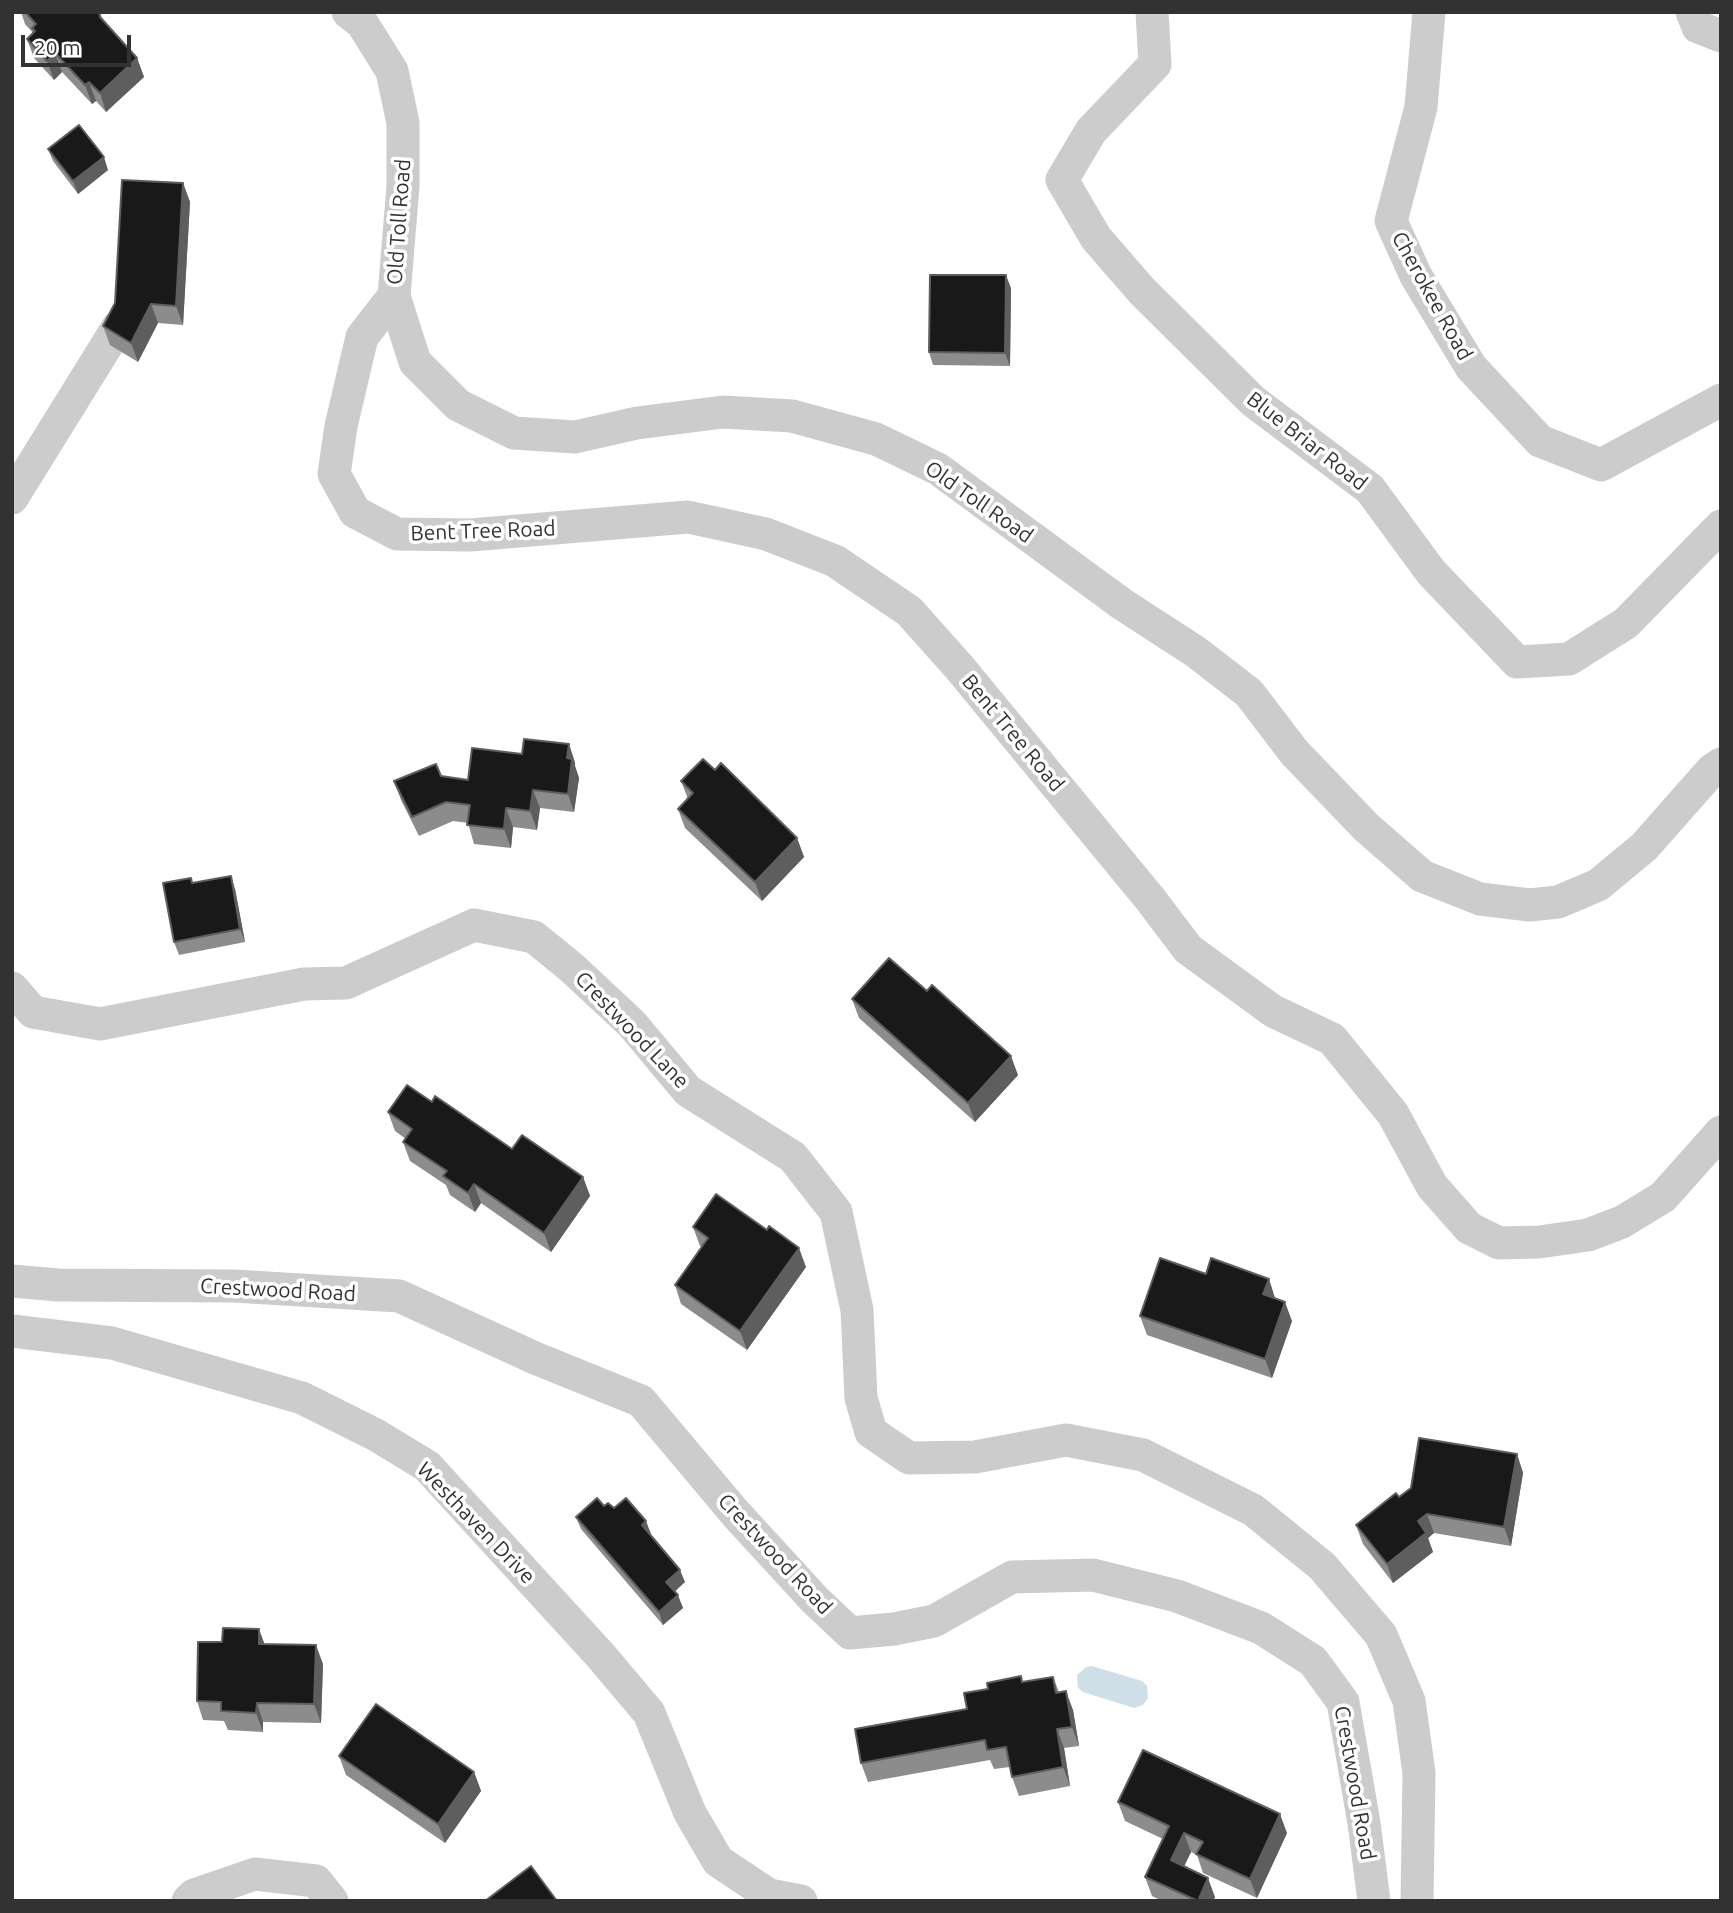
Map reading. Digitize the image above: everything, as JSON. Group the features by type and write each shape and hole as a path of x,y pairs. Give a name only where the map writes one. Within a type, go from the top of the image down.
{"street":[{"name":"Old Toll Road","path":"348,12 362,23 392,71 403,123 403,186 394,296 415,362 458,405 514,433 575,437 638,423 723,412 792,416 876,439 938,469 1122,604 1196,652 1249,693 1294,752 1366,827 1422,876 1480,899 1530,905 1558,902 1598,885 1644,847 1712,770 1721,764"},
{"name":"Blue Briar Road","path":"1152,12 1155,64 1091,131 1062,180 1096,237 1142,291 1253,401 1370,489 1431,572 1517,662 1569,659 1626,623 1721,526"},
{"name":"Cherokee Road","path":"1429,12 1421,107 1391,221 1416,276 1471,366 1540,440 1601,465 1721,400"},
{"path":"1692,12 1698,27 1721,36"},
{"name":"Bent Tree Road","path":"394,296 362,337 341,426 334,474 355,512 397,534 470,535 688,517 766,534 835,561 909,611 1151,900 1188,949 1273,1011 1332,1039 1393,1114 1432,1186 1469,1228 1499,1243 1539,1242 1588,1234 1622,1222 1663,1197 1721,1132"},
{"path":"12,498 118,327"},
{"name":"Crestwood Lane","path":"12,988 33,1012 100,1024 304,984 346,983 474,925 534,936 632,1024 688,1091 793,1157 836,1212 857,1310 861,1398 871,1432 909,1458 975,1457 1066,1440 1143,1455 1253,1510 1322,1566 1381,1635 1409,1701 1419,1773 1417,1901"},
{"name":"Crestwood Road","path":"12,1281 58,1285 233,1286 399,1296 641,1401 736,1514 815,1600 850,1633 894,1629 934,1621 1012,1577 1093,1575 1177,1596 1261,1628 1313,1661 1343,1702 1364,1823 1374,1901"},
{"name":"Westhaven Drive","path":"12,1331 113,1343 302,1398 376,1435 427,1466 601,1656 649,1713 690,1813 718,1861 769,1895 801,1901"},
{"path":"188,1901 194,1895 255,1874 316,1881 332,1901"}],"shaded area":[{"path":"1092,1666 1142,1681 1147,1686 1148,1698 1143,1705 1134,1708 1083,1692 1078,1688 1077,1675 1086,1667"}],"building":[{"path":"25,12 99,12 100,17 137,58 100,93 89,82 85,85 55,53 47,61 27,39 35,31 32,28 36,24"},
{"path":"79,125 104,157 73,181 48,149"},
{"path":"122,180 183,183 176,306 151,304 131,343 103,326 115,303"},
{"path":"930,275 1006,275 1005,353 929,352"},
{"path":"524,739 569,744 567,758 572,759 568,794 533,790 530,811 506,808 504,829 467,825 470,805 446,802 412,817 394,781 436,764 441,776 468,780 472,748 522,754"},
{"path":"703,759 715,770 721,763 797,838 755,882 678,809 693,793 681,781"},
{"path":"231,876 240,929 174,942 163,883 191,878 192,883"},
{"path":"889,958 927,991 932,985 1011,1056 968,1103 852,999"},
{"path":"407,1085 432,1102 435,1096 512,1149 522,1135 583,1177 544,1233 474,1184 468,1193 443,1176 447,1171 403,1142 412,1129 388,1112"},
{"path":"716,1194 767,1230 769,1226 799,1248 740,1331 675,1285 708,1238 693,1227"},
{"path":"1160,1258 1206,1274 1211,1258 1269,1279 1263,1294 1285,1302 1265,1359 1140,1316"},
{"path":"1419,1438 1517,1454 1504,1527 1427,1514 1418,1521 1426,1533 1387,1564 1356,1525 1396,1493 1399,1497 1411,1488"},
{"path":"597,1498 604,1506 608,1503 614,1508 626,1498 646,1521 642,1525 680,1570 666,1582 678,1595 659,1612 576,1517"},
{"path":"223,1628 259,1629 259,1644 316,1645 314,1704 257,1703 256,1713 221,1711 221,1702 197,1701 198,1642 222,1642"},
{"path":"1021,1676 1022,1682 1053,1677 1056,1693 1066,1691 1072,1727 1057,1729 1063,1767 1012,1777 1006,1747 987,1750 985,1740 861,1763 855,1729 967,1709 964,1693 988,1689 987,1683"},
{"path":"376,1704 474,1772 438,1824 339,1756"},
{"path":"1143,1750 1280,1814 1250,1879 1196,1854 1203,1842 1184,1833 1171,1860 1208,1878 1198,1901 1145,1877 1169,1826 1118,1802"},
{"path":"531,1866 557,1901 485,1901"}]}
